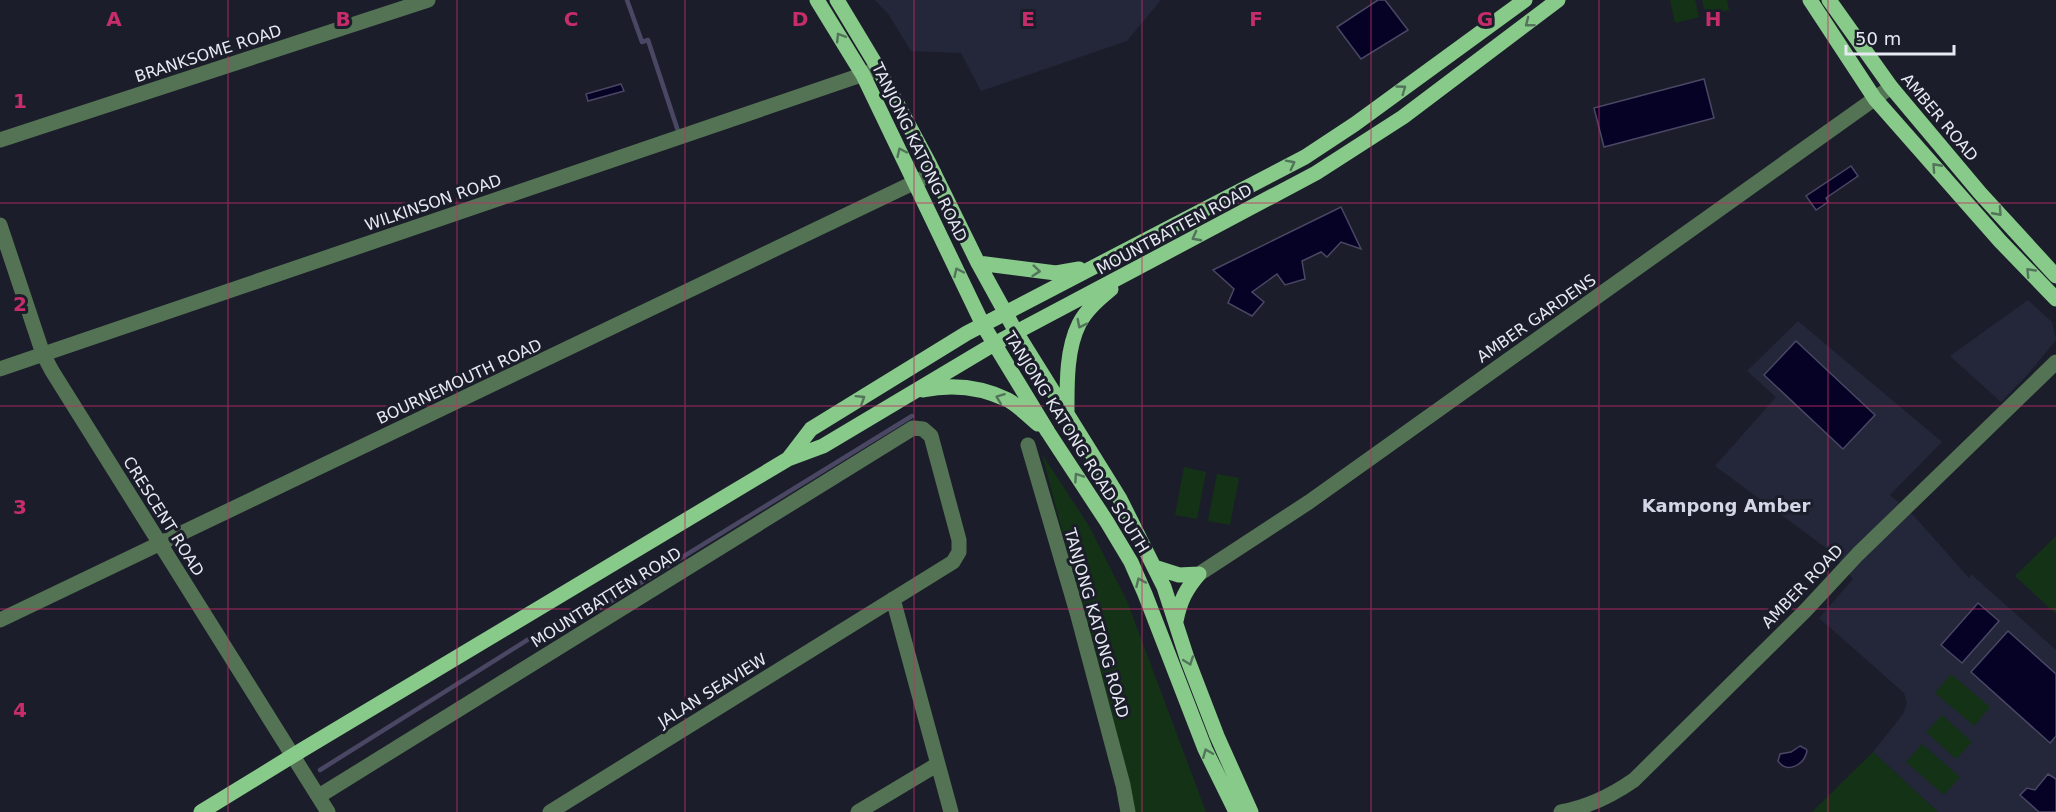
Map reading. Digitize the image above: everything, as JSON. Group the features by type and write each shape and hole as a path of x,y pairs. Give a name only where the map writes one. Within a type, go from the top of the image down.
{"main road":[{"name":"TANJONG KATONG ROAD","path":"817,0 863,75 983,325"},
{"name":"TANJONG KATONG ROAD","path":"837,0 878,68 1005,313"},
{"name":"MOUNTBATTEN ROAD","path":"788,459 811,429 983,325 1305,157 1355,124 1525,0"},
{"name":"MOUNTBATTEN ROAD","path":"201,812 788,459 823,446 994,344 1316,173 1377,135 1453,81 1558,0"},
{"path":"1809,0 1875,99 2000,241 2056,299"},
{"name":"AMBER ROAD","path":"1829,0 1891,87 1980,193 2056,276"},
{"path":"978,263 1056,273 1094,267"},
{"path":"1067,415 1067,383 1073,341 1079,324 1091,306 1112,288 1118,279"},
{"name":"TANJONG KATONG ROAD SOUTH","path":"1005,313 1120,499 1164,587 1216,736 1251,812"},
{"name":"TANJONG KATONG ROAD SOUTH","path":"983,325 1131,562 1208,756 1236,812"},
{"path":"910,393 936,387 983,391 1009,401 1048,432"},
{"path":"1154,567 1179,575 1199,574"},
{"path":"1176,624 1179,603 1186,588 1199,574"}],"street":[{"name":"BRANKSOME ROAD","path":"0,140 428,0"},
{"name":"WILKINSON ROAD","path":"0,369 878,68"},
{"name":"AMBER GARDENS","path":"1199,574 1309,502 1891,87"},
{"name":"BOURNEMOUTH ROAD","path":"0,620 934,173"},
{"name":"CRESCENT ROAD","path":"0,225 43,354 328,812"},
{"name":"AMBER ROAD","path":"1561,812 1580,808 1613,795 1634,780 1805,611 1858,554 2056,362"},
{"name":"JALAN SEAVIEW","path":"550,812 953,562 959,552 959,540 931,436 923,429 913,428"},
{"name":"MOUNTBATTEN ROAD","path":"319,796 913,428"},
{"name":"TANJONG KATONG ROAD","path":"1028,445 1078,616 1123,785 1128,812"},
{"path":"893,599 951,812"},
{"path":"858,812 938,764"}],"shaded area":[{"path":"875,0 1161,0 1127,41 981,91 961,53 911,51 889,15"},
{"path":"2028,300 2052,322 2056,340 2001,402 1950,356"},
{"path":"1798,321 1942,442 1890,495 1914,516 1969,578 1971,574 2056,650 2056,812 1938,812 1873,752 1903,714 1907,703 1904,693 1819,618 1853,579 1833,553 1715,466 1776,397 1747,371"}],"green space":[{"path":"1670,0 1695,0 1699,17 1675,23"},
{"path":"1702,0 1727,0 1729,10 1706,16"},
{"path":"1042,454 1089,526 1127,601 1206,812 1133,812 1130,791"},
{"path":"1184,467 1206,472 1197,519 1175,515"},
{"path":"1217,474 1239,478 1230,525 1208,521"},
{"path":"2056,536 2056,614 2015,576"},
{"path":"1951,674 1990,707 1974,726 1935,693"},
{"path":"1942,715 1972,742 1956,759 1926,732"},
{"path":"1922,744 1960,777 1944,795 1906,762"},
{"path":"1873,752 1938,812 1812,812"}],"water":[{"path":"1378,0 1385,0 1408,30 1361,59 1337,27"},
{"path":"1704,79 1714,118 1604,147 1594,108"},
{"path":"621,84 624,91 588,101 586,94"},
{"path":"1851,166 1858,176 1826,198 1828,202 1816,210 1806,196"},
{"path":"1341,207 1361,249 1341,242 1327,257 1321,252 1302,261 1305,279 1285,285 1277,274 1252,292 1264,302 1252,316 1228,303 1234,289 1213,270"},
{"path":"1796,341 1875,415 1843,449 1764,375"},
{"path":"1978,603 1999,621 1962,663 1941,645"},
{"path":"2008,631 2056,674 2056,736 2050,743 1971,672"},
{"path":"1800,746 1807,751 1799,764 1786,767 1778,761 1780,754 1791,752"},
{"path":"2048,774 2056,779 2056,812 2039,812 2020,795 2027,788 2035,790"}],"waterway":[{"path":"627,0 642,42 648,40 679,134"},
{"path":"320,770 575,610 598,609 912,416"}],"district":[{"name":"Kampong Amber","path":"1726,506"}]}
